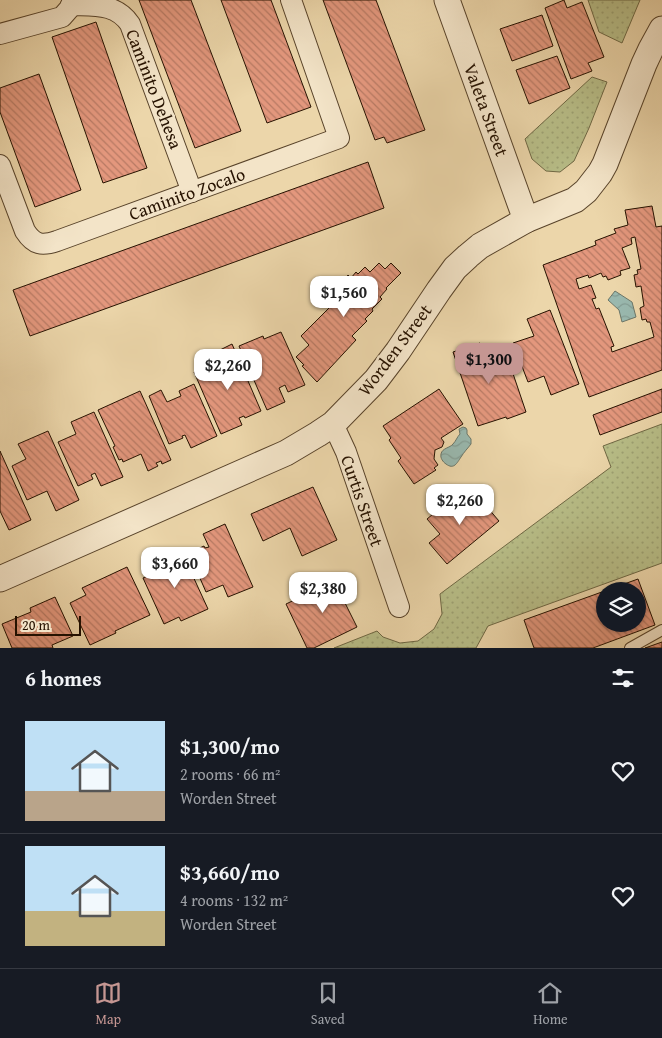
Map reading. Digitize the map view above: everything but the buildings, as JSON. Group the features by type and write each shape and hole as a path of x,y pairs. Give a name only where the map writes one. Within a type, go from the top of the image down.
{"street":[{"name":"Caminito Zocalo","path":"0,165 22,226 30,239 39,244 51,243 339,138 290,0"},
{"name":"Valeta Street","path":"447,0 526,220"},
{"path":"0,34 58,19 66,13 73,3"},
{"name":"Caminito Dehesa","path":"73,3 112,8 127,20 133,30 192,192"},
{"name":"Worden Street","path":"0,579 286,452 333,424 388,366 455,268 480,246 526,220 574,200 586,191 600,173 608,157 651,49 662,30"},
{"name":"Curtis Street","path":"333,424 346,452 399,607"}],"lane":[{"path":"630,648 662,630"}],"green space":[{"path":"588,0 640,0 622,43 599,32"},
{"path":"592,77 607,82 574,161 560,172 546,171 532,159 525,139"},
{"path":"662,424 662,563 610,582 596,582 596,587 488,626 476,648 334,648 377,631 383,637 400,643 418,641 434,629 442,614 440,594 611,467 603,446"}],"water":[{"path":"615,291 632,302 636,317 622,322 619,310 608,300"},
{"path":"463,427 467,430 471,444 455,465 449,466 442,460 442,452 454,443 460,434 459,429"}]}
